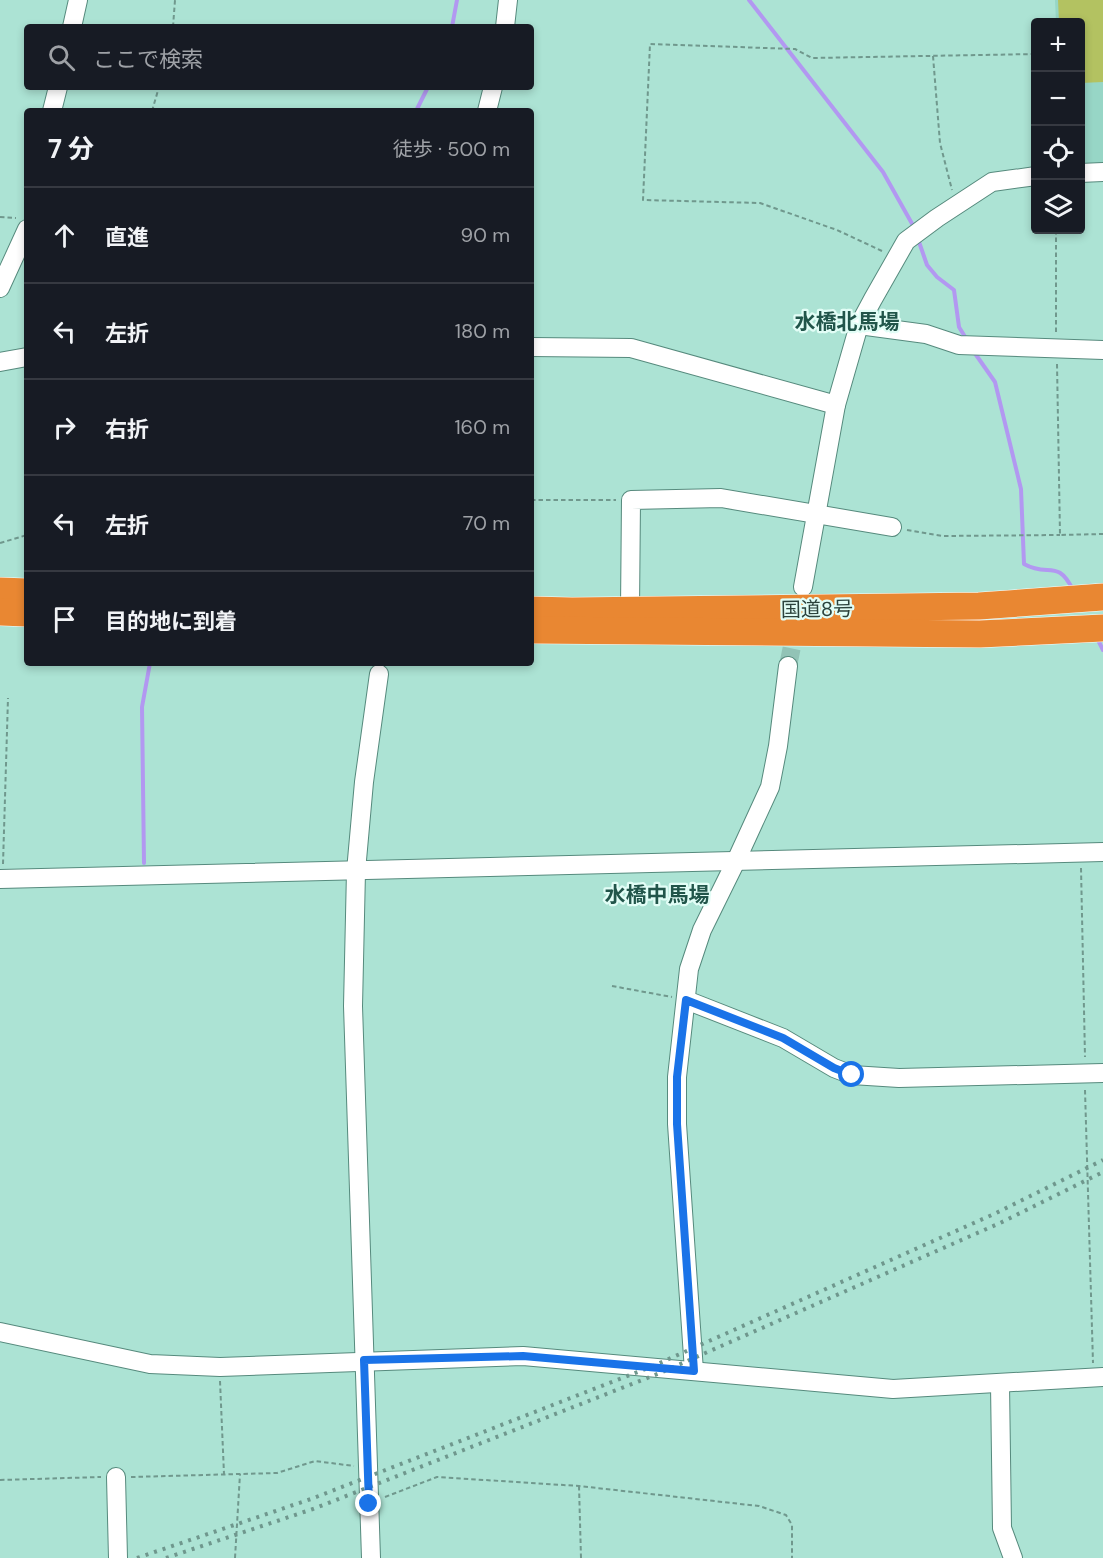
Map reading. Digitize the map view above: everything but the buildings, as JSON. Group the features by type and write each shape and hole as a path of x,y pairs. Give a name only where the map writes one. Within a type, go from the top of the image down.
{"highway":[{"path":"0,591 24,592"},
{"name":"国道8号","path":"534,610 980,606 1103,597"},
{"path":"0,612 24,613"},
{"name":"国道8号","path":"534,630 980,634 1103,628"}],"street":[{"path":"73,24 78,0"},
{"path":"505,24 508,0"},
{"path":"53,108 57,90"},
{"path":"488,108 492,90"},
{"path":"1085,173 1103,172"},
{"path":"803,587 836,405 859,325 896,258 906,241 992,182 1031,177"},
{"path":"0,288 22,224"},
{"path":"859,325 926,334 959,345 1103,350"},
{"path":"534,347 631,348 836,405"},
{"path":"0,362 24,358"},
{"path":"630,610 631,500 721,498 892,527"},
{"path":"694,1371 677,1124 677,1077 689,969 702,930 770,786 778,746 788,666"},
{"path":"370,1558 353,1006 356,871 364,782 379,674"},
{"path":"1,879 1103,852"},
{"path":"686,1000 783,1038 834,1068 852,1075 899,1078 1094,1073"},
{"path":"0,1332 150,1364 220,1366 523,1356 893,1389 1098,1378"},
{"path":"1000,1384 1002,1528 1014,1558"},
{"path":"116,1477 118,1558"}],"path":[{"path":"173,24 175,0"},
{"path":"896,258 837,230 760,202 643,200 650,44 795,49 812,58 1031,54"},
{"path":"933,56 940,143 956,205"},
{"path":"153,108 158,90"},
{"path":"0,217 22,224"},
{"path":"1056,234 1060,535"},
{"path":"534,500 631,500"},
{"path":"892,527 943,536 1103,534"},
{"path":"0,543 24,536"},
{"path":"1,879 8,698"},
{"path":"1081,853 1094,1073 1098,1378"},
{"path":"612,986 686,1000"},
{"path":"220,1366 224,1474"},
{"path":"0,1480 277,1473 315,1461 353,1465 368,1471"},
{"path":"235,1558 240,1474"},
{"path":"369,1504 437,1478 579,1486 759,1506 786,1515 792,1525 792,1558"},
{"path":"579,1486 581,1558"}],"shaded area":[{"path":"1055,0 1103,0 1103,167 1085,168 1085,18 1056,18"}],"green space":[{"path":"1058,0 1103,0 1103,82 1085,83 1085,18 1059,18"}],"waterway":[{"path":"453,24 457,0"},
{"path":"749,0 883,172 915,229"},
{"path":"418,108 426,90"},
{"path":"918,239 927,265 937,277 954,290 959,327 967,340"},
{"path":"974,352 995,382 1021,489 1024,564 1033,568 1057,571 1062,574 1073,590"},
{"path":"1098,640 1103,650"},
{"path":"144,863 142,707 149,666"}],"tunnel":[{"path":"788,666 797,622"}],"railway":[{"path":"137,1558 311,1499 653,1366 994,1214 1103,1160"},
{"path":"166,1558 313,1509 660,1373 1000,1223 1103,1172"}],"district":[{"name":"水橋北馬場","path":"847,322"},
{"name":"水橋中馬場","path":"657,895"}],"route":[{"path":"369,1504 364,1360 523,1356 694,1371 677,1124 677,1077 686,1000 783,1038 834,1068 852,1075"}]}
